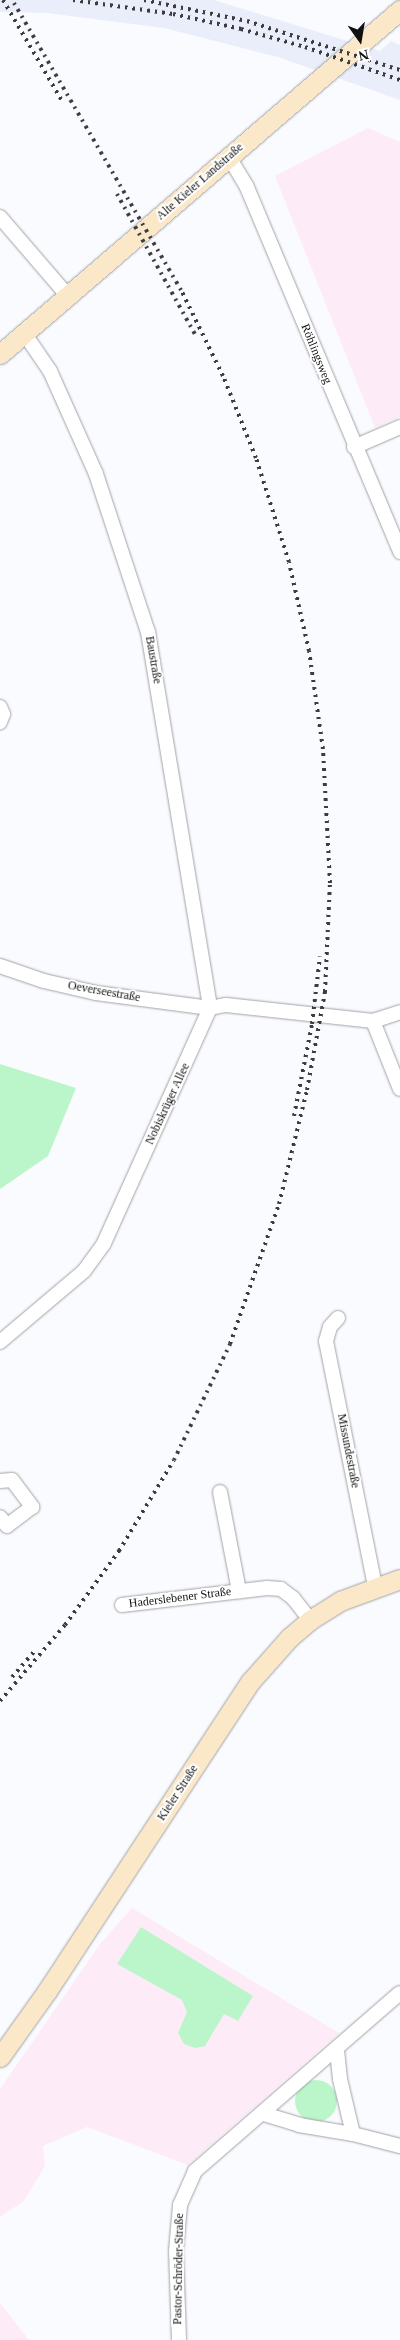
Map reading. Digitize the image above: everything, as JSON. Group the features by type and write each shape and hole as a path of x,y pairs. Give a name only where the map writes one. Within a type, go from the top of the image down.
{"main road":[{"name":"Alte Kieler Landstraße","path":"0,354 400,10"},
{"name":"Kieler Straße","path":"0,2056 47,1992 250,1682 290,1637 310,1620 340,1601 400,1579"}],"street":[{"name":"Röhlingsweg","path":"229,157 246,185 354,447 400,552"},
{"path":"0,217 67,295"},
{"name":"Baustraße","path":"24,333 50,371 96,474 148,632 210,1008"},
{"path":"354,447 400,427"},
{"path":"0,707 3,714 0,722"},
{"name":"Oeverseestraße","path":"0,966 44,981 96,993 210,1008"},
{"path":"210,1008 226,1005 374,1021 400,1012"},
{"name":"Nobiskrüger Allee","path":"0,1342 84,1271 104,1243 210,1008"},
{"path":"374,1021 400,1089"},
{"name":"Missundestraße","path":"338,1318 330,1327 326,1342 375,1587"},
{"path":"0,1481 12,1480 32,1507 7,1526 0,1517"},
{"name":"Haderslebener Straße","path":"220,1492 239,1591"},
{"name":"Haderslebener Straße","path":"122,1605 239,1591 281,1590 293,1598 310,1620"},
{"name":"Pastor-Schröder-Straße","path":"179,2340 176,2251 183,2192 195,2171 264,2114 400,1993"},
{"path":"337,2048 340,2079 353,2134"},
{"path":"264,2114 298,2125 353,2134 400,2146"}],"shaded area":[{"path":"0,0 214,0 380,51 391,41 400,45 400,100 278,57 164,28 47,13 0,12"},
{"path":"368,128 400,142 400,417 375,428 275,176"},
{"path":"132,1908 339,2033 188,2165 87,2127 43,2146 45,2166 24,2201 0,2217 0,2089 100,1944"},
{"path":"0,2303 29,2340 0,2340"}],"green space":[{"path":"0,1064 76,1088 48,1156 0,1189"},
{"path":"141,1927 253,1996 238,2021 224,2014 205,2046 195,2048 184,2044 178,2033 187,2012 182,2000 117,1964"},
{"path":"320,2080 328,2083 334,2089 337,2101 334,2113 328,2119 312,2122 304,2119 298,2113 295,2097 298,2089 304,2083"}],"railway":[{"path":"3,0 62,101"},
{"path":"0,1701 65,1625 119,1551 174,1460 230,1344 279,1204 307,1090 325,992 330,883 323,749 309,651 289,562 256,458 223,376 181,290 12,0"},
{"path":"73,0 173,14 241,29 305,47 400,80"},
{"path":"144,0 247,21 400,70"},
{"path":"117,194 197,338"},
{"path":"294,1116 312,1024 320,956"},
{"path":"12,1677 35,1651"}]}
